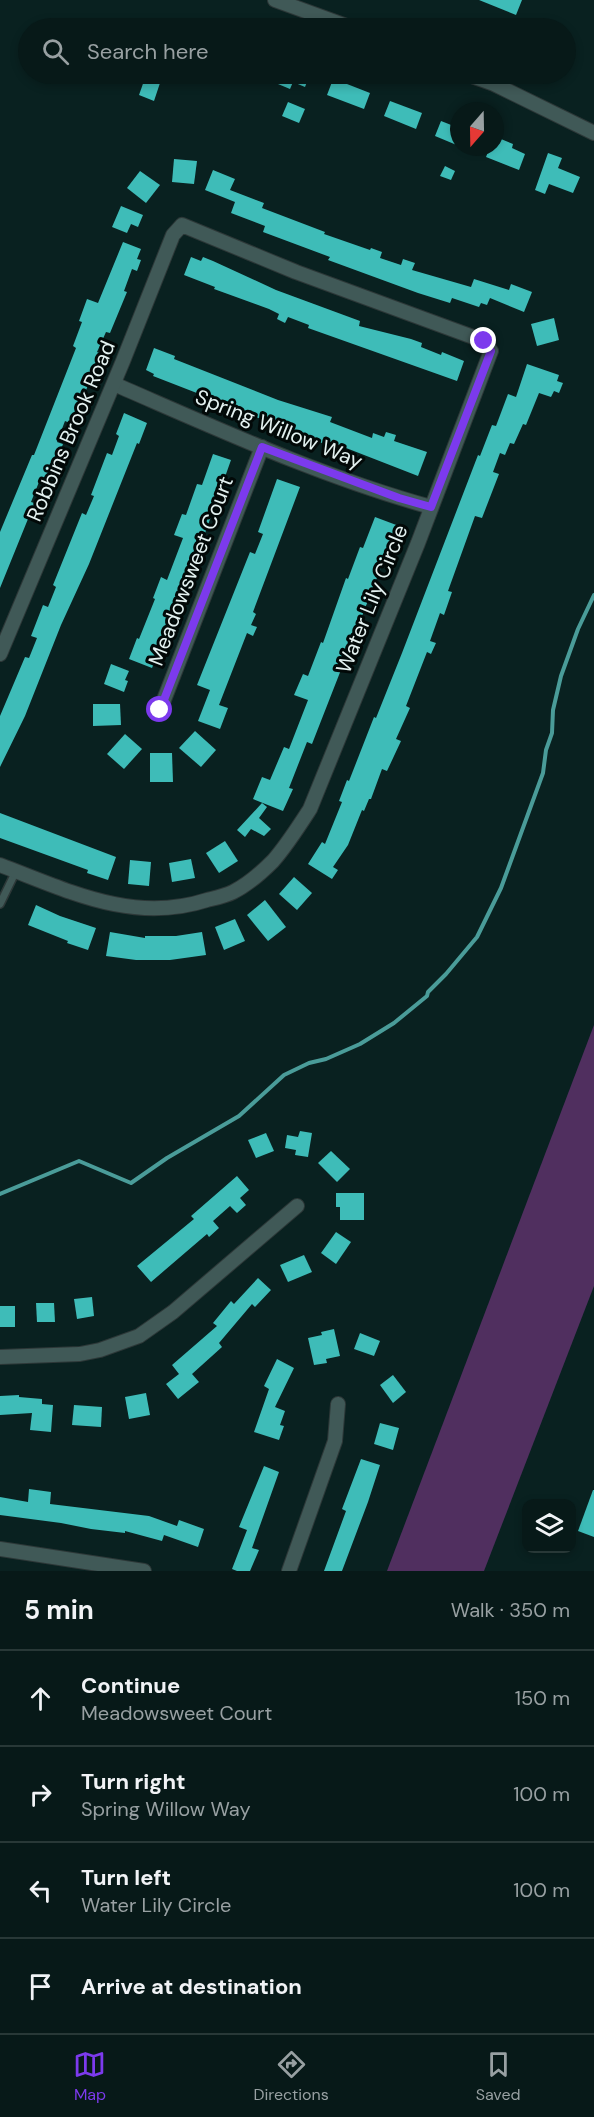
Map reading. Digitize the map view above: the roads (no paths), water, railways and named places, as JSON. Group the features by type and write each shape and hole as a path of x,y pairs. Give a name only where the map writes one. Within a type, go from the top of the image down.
{"street":[{"path":"275,0 324,18"},
{"path":"494,84 594,133"},
{"name":"Robbins Brook Road","path":"0,654 114,384 173,235 182,225"},
{"name":"Water Lily Circle","path":"0,865 110,904 140,909 163,909 195,904 233,892 273,860 310,809 491,351 484,341 296,272 182,225"},
{"name":"Spring Willow Way","path":"114,384 262,447 399,498 431,507"},
{"name":"Meadowsweet Court","path":"160,710 262,447"},
{"path":"0,1357 80,1354 120,1344 140,1336 173,1312 297,1206"},
{"path":"289,1571 335,1441 338,1404"},
{"path":"0,1549 144,1571"}],"lane":[{"path":"0,904 15,871"}],"waterway":[{"path":"0,1194 79,1161 131,1183 167,1158 239,1116 284,1075 360,1044 394,1023 427,996 428,992 477,937 501,888 543,773 561,676 578,629 594,595"}]}
